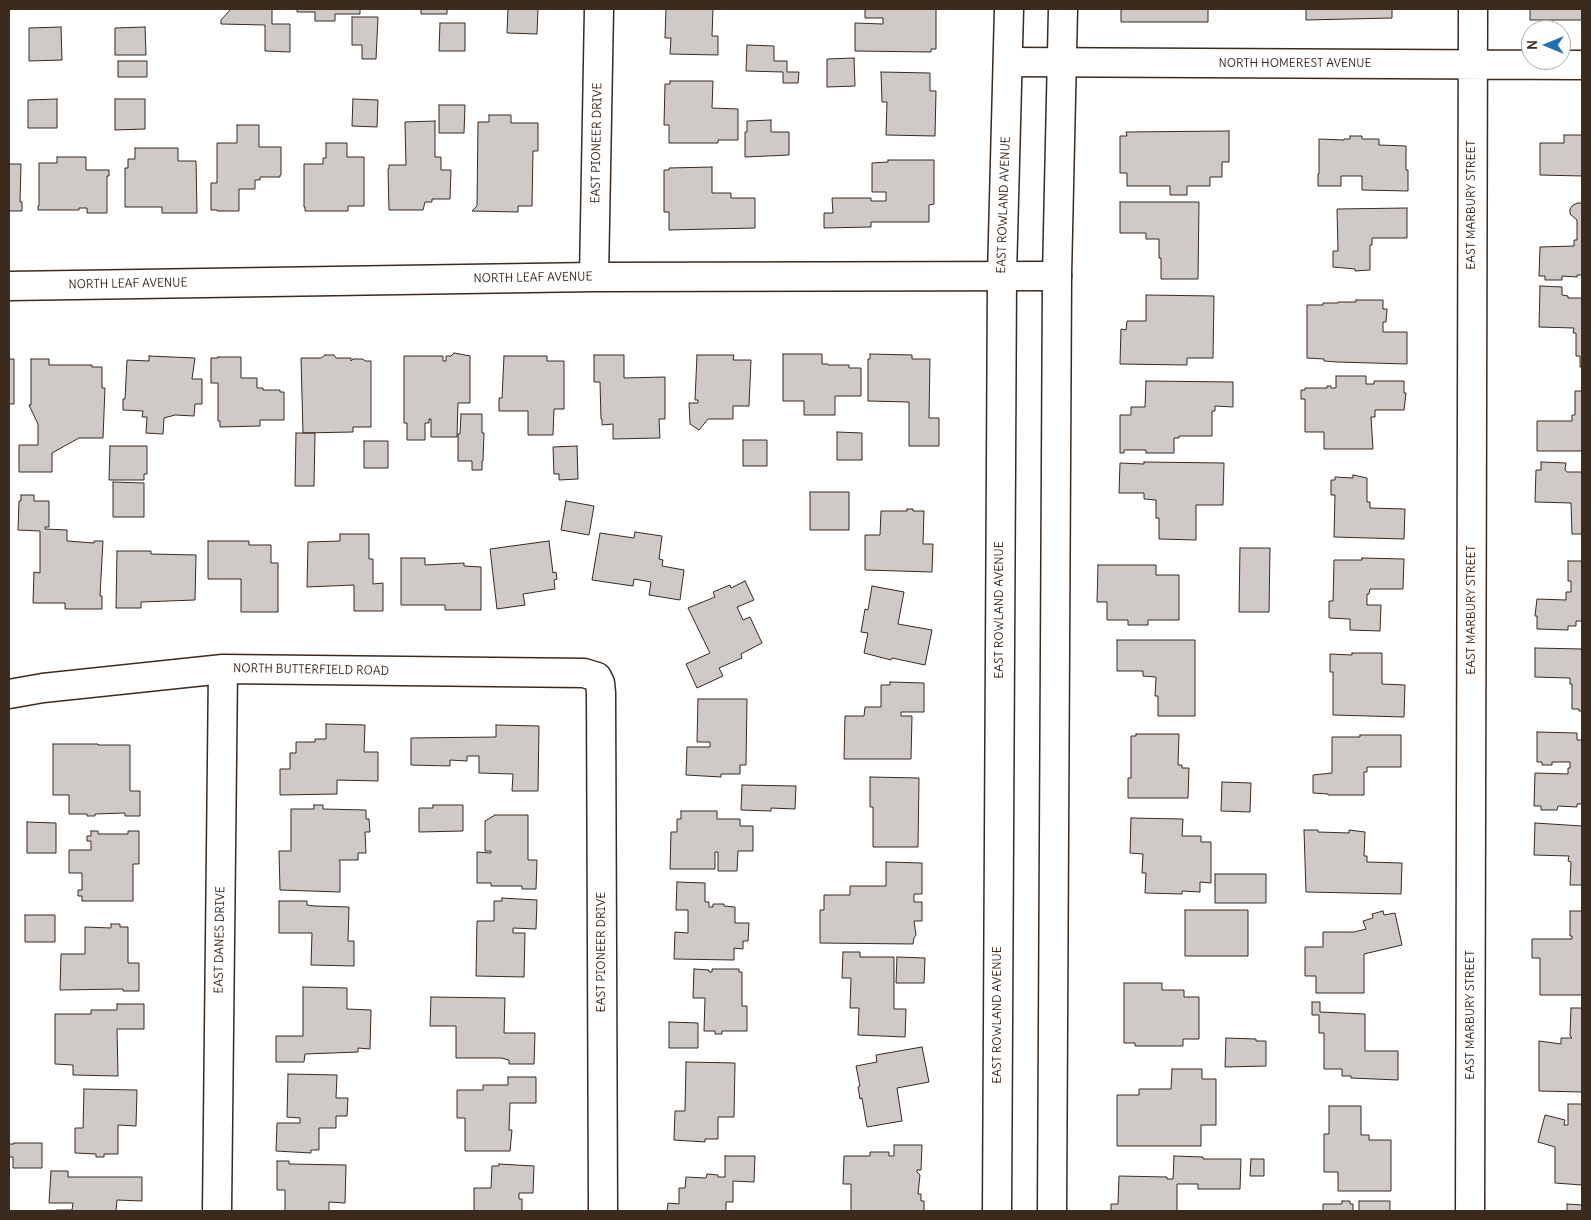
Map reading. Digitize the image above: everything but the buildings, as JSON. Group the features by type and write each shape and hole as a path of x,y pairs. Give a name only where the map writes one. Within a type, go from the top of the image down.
{"street":[{"name":"EAST PIONEER DRIVE","path":"594,277 599,9"},
{"name":"EAST ROWLAND AVENUE","path":"997,1211 1002,276 1009,9"},
{"path":"1052,1211 1056,276 1063,9"},
{"name":"EAST MARBURY STREET","path":"1470,1211 1473,9"},
{"name":"NORTH HOMEREST AVENUE","path":"1008,62 1582,65"},
{"name":"NORTH LEAF AVENUE","path":"9,286 594,277 1056,276"},
{"name":"NORTH BUTTERFIELD ROAD","path":"9,694 43,688 223,669 584,673 597,677 601,693"},
{"name":"EAST DANES DRIVE","path":"217,1211 223,669"},
{"name":"EAST PIONEER DRIVE","path":"601,693 603,1211"}]}
